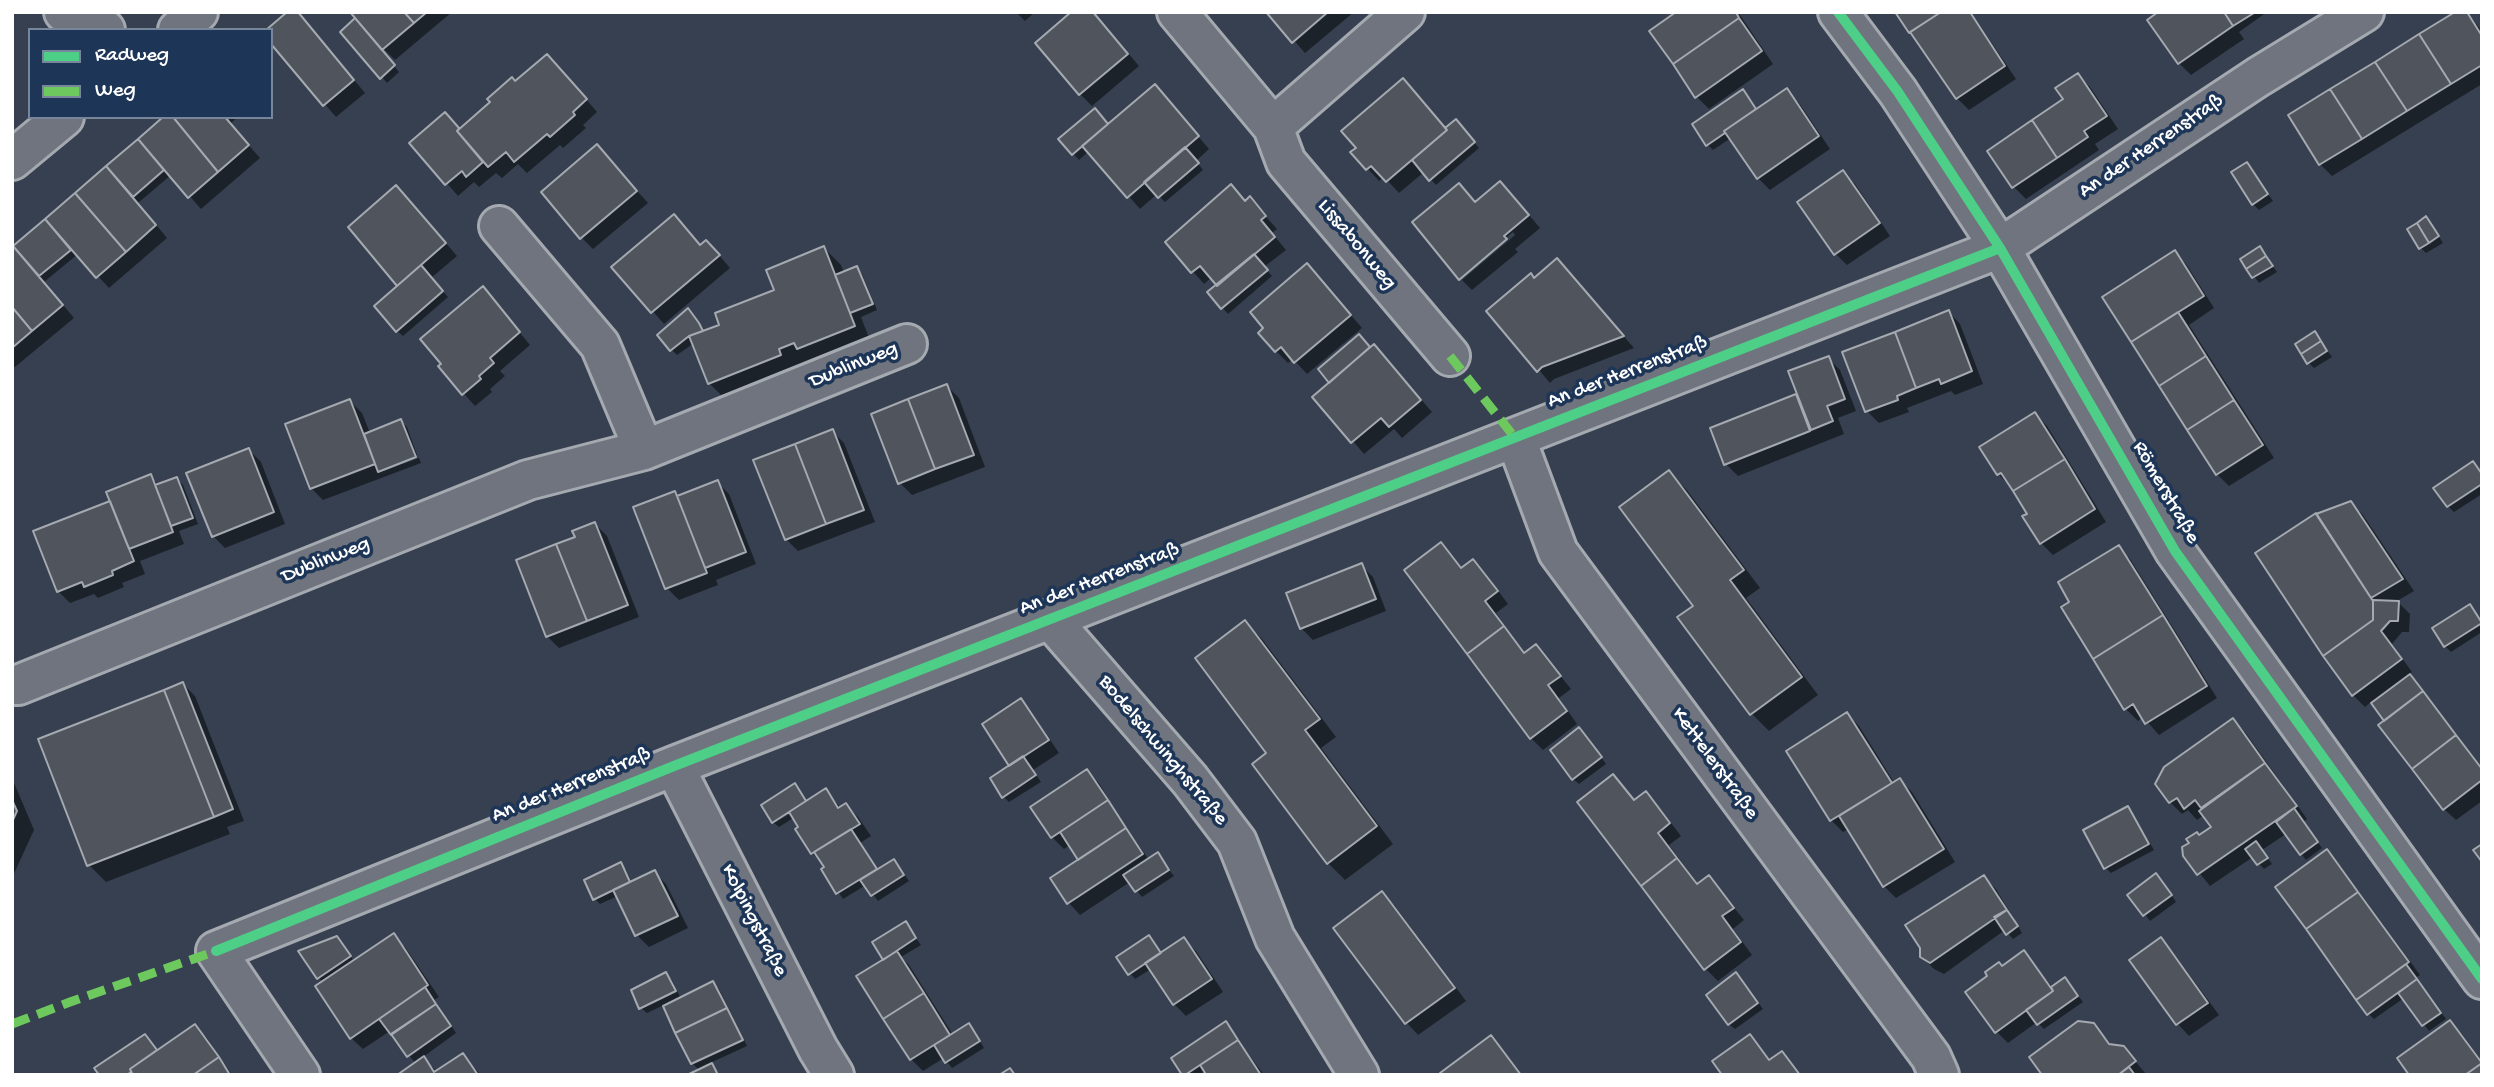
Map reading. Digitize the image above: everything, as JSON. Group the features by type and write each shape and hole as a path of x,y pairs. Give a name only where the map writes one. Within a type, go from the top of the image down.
{"street":[{"path":"64,12 100,28"},
{"path":"180,28 198,12"},
{"name":"Lissabonweg","path":"1177,12 1273,127 1286,162 1450,356"},
{"path":"1273,127 1405,12"},
{"name":"Römerstraße","path":"1838,12 1898,92 2000,248 2175,551 2482,979"},
{"name":"An der Herrenstraß","path":"300,1075 216,951 674,766 2000,248 2258,77 2364,12"},
{"path":"12,160 62,119"},
{"path":"499,226 600,345 644,450"},
{"name":"Dublinweg","path":"12,685 18,685 528,480 644,450 907,344"},
{"name":"Kettelerstraße","path":"1516,439 1558,552 1931,1057 1940,1075"},
{"name":"Bodelschwinghstraße","path":"1051,620 1190,780 1237,842 1275,938 1359,1075"},
{"name":"Kolpingstraße","path":"674,766 818,1049 834,1075"}],"building":[{"path":"287,12 298,12 354,80 323,106 273,46 273,28 268,28"},
{"path":"350,12 404,12 414,23 382,50"},
{"path":"404,12 427,12 414,23"},
{"path":"1071,12 1093,12 1128,54 1079,95 1035,43"},
{"path":"1266,12 1328,12 1292,43"},
{"path":"1676,12 1736,12 1739,18 1673,64 1649,31"},
{"path":"1895,12 1941,12 1909,33"},
{"path":"1941,12 1970,12 2005,66 1956,99 1910,32"},
{"path":"2158,12 2224,12 2233,26 2178,64 2147,20"},
{"path":"2224,12 2253,12 2254,13 2233,26"},
{"path":"2455,12 2467,12 2482,36 2482,65 2451,84 2419,34"},
{"path":"355,18 395,65 380,79 340,32"},
{"path":"1739,18 1762,51 1695,98 1673,64"},
{"path":"2419,34 2451,84 2407,111 2375,62"},
{"path":"547,54 587,99 573,112 575,115 550,137 547,134 514,162 506,152 488,167 457,131 490,102 487,99 512,77 515,81"},
{"path":"2375,62 2407,111 2362,139 2330,89"},
{"path":"2078,73 2107,116 2084,131 2088,137 2057,158 2032,120 2063,99 2055,88"},
{"path":"1403,78 1447,130 1386,182 1371,166 1366,170 1350,152 1356,148 1341,131"},
{"path":"1155,84 1199,136 1127,198 1082,146"},
{"path":"1787,88 1819,136 1757,179 1724,131"},
{"path":"1743,89 1756,109 1706,146 1692,124"},
{"path":"2330,89 2362,139 2319,165 2288,115"},
{"path":"1095,108 1108,124 1072,155 1058,139"},
{"path":"445,112 483,162 466,177 462,171 445,185 409,143"},
{"path":"161,119 175,119 218,172 188,198 138,139"},
{"path":"175,119 227,119 249,145 218,172"},
{"path":"1456,119 1475,142 1429,181 1412,160"},
{"path":"2032,120 2057,158 2012,188 1987,151"},
{"path":"138,139 164,170 133,197 106,166"},
{"path":"597,144 637,191 580,239 541,192"},
{"path":"1185,147 1199,163 1158,198 1144,182"},
{"path":"2247,162 2268,194 2252,205 2231,172"},
{"path":"106,166 156,225 126,252 75,193"},
{"path":"1843,170 1880,223 1834,255 1797,202"},
{"path":"1500,181 1529,215 1504,236 1507,239 1459,280 1412,222 1459,183 1475,202"},
{"path":"1231,184 1245,201 1250,196 1266,216 1261,220 1275,237 1217,286 1200,266 1191,273 1165,242"},
{"path":"396,185 446,243 397,286 348,227"},
{"path":"75,193 126,252 96,278 45,219"},
{"path":"674,214 700,245 706,240 720,255 651,313 611,267"},
{"path":"2426,216 2439,236 2429,243 2417,223"},
{"path":"45,219 71,250 39,276 13,246"},
{"path":"2417,223 2429,243 2419,249 2407,229"},
{"path":"13,246 63,305 32,331 12,307"},
{"path":"824,246 855,326 797,349 794,343 779,349 781,355 708,384 689,336 719,325 715,313 774,290 766,270"},
{"path":"2260,246 2266,256 2246,269 2240,259"},
{"path":"2175,250 2204,296 2131,342 2102,297"},
{"path":"1254,254 1268,270 1221,309 1207,292"},
{"path":"2266,256 2273,266 2252,278 2246,269"},
{"path":"1557,258 1624,336 1542,367 1537,372 1486,311 1531,273 1534,278"},
{"path":"1307,263 1351,315 1294,363 1281,347 1275,352 1258,333 1263,328 1250,312"},
{"path":"421,265 443,291 396,332 374,306"},
{"path":"857,266 873,304 850,313 835,275"},
{"path":"483,286 520,332 490,358 494,363 479,376 481,379 462,395 420,339"},
{"path":"12,307 32,331 12,348"},
{"path":"688,308 703,331 689,336 670,351 657,335"},
{"path":"1949,310 1972,371 1941,384 1939,379 1916,388 1895,332"},
{"path":"2178,312 2206,356 2159,386 2131,342"},
{"path":"2315,331 2321,341 2301,354 2295,344"},
{"path":"1895,332 1916,388 1897,396 1898,400 1865,412 1842,352"},
{"path":"1359,334 1370,347 1329,383 1318,369"},
{"path":"2321,341 2327,351 2307,364 2301,354"},
{"path":"1374,344 1421,400 1389,427 1381,418 1351,443 1312,397"},
{"path":"1829,356 1845,399 1827,406 1833,421 1811,430 1788,371"},
{"path":"2206,356 2234,400 2187,430 2159,386"},
{"path":"947,384 974,455 935,469 908,399"},
{"path":"1796,394 1810,431 1724,465 1710,428"},
{"path":"350,399 375,464 310,489 285,424"},
{"path":"908,399 935,469 898,484 871,414"},
{"path":"2234,400 2263,445 2216,475 2187,430"},
{"path":"2035,412 2065,459 2013,491 2001,473 1997,475 1979,447"},
{"path":"401,419 416,457 378,472 364,434"},
{"path":"833,429 864,510 826,524 795,444"},
{"path":"795,444 826,524 785,540 753,460"},
{"path":"249,448 274,512 212,537 186,473"},
{"path":"2065,459 2095,509 2040,544 2022,516 2027,514 2013,491"},
{"path":"2473,461 2482,474 2482,484 2447,507 2433,488"},
{"path":"1669,470 1744,570 1730,580 1802,677 1750,715 1677,617 1693,606 1619,507"},
{"path":"151,474 173,532 129,549 106,492"},
{"path":"177,477 193,518 171,526 155,485"},
{"path":"718,480 746,552 705,568 677,496"},
{"path":"675,491 707,573 665,589 633,507"},
{"path":"110,501 134,561 112,571 113,575 84,587 82,582 57,592 33,531"},
{"path":"2351,501 2403,579 2371,598 2316,514"},
{"path":"2316,513 2373,601 2373,620 2323,656 2255,553"},
{"path":"595,522 628,605 587,621 556,544 575,537 572,531"},
{"path":"1441,542 1461,568 1473,559 1498,591 1485,601 1504,626 1467,654 1404,570"},
{"path":"556,544 587,621 546,637 516,560"},
{"path":"2119,545 2163,615 2093,659 2061,607 2069,602 2058,582"},
{"path":"1362,563 1376,599 1300,629 1286,593"},
{"path":"2373,600 2399,601 2398,621 2390,621 2381,631 2402,659 2352,696 2323,656 2373,620"},
{"path":"2470,604 2482,623 2444,647 2432,628"},
{"path":"2163,615 2207,686 2145,724 2133,704 2124,710 2093,659"},
{"path":"1245,620 1320,719 1305,730 1377,826 1327,864 1252,764 1266,753 1195,658"},
{"path":"1504,626 1524,653 1536,644 1561,676 1548,685 1567,711 1530,739 1467,654"},
{"path":"2410,674 2423,691 2384,721 2371,703"},
{"path":"183,682 233,809 214,817 164,690"},
{"path":"164,690 214,817 87,866 38,739"},
{"path":"2423,691 2456,735 2412,769 2378,725"},
{"path":"1021,698 1049,740 1009,766 982,724"},
{"path":"1847,712 1892,783 1830,821 1786,751"},
{"path":"2233,718 2265,763 2201,808 2195,800 2184,809 2177,798 2169,803 2155,784 2164,767"},
{"path":"1579,727 1602,757 1572,780 1550,750"},
{"path":"2456,735 2482,769 2482,780 2443,810 2412,769"},
{"path":"1023,756 1036,775 1002,798 990,778"},
{"path":"2265,763 2297,806 2197,875 2183,856 2182,847 2189,843 2186,839 2211,827 2199,811"},
{"path":"1087,769 1108,800 1051,838 1030,807"},
{"path":"1613,774 1634,800 1646,791 1670,823 1658,833 1677,858 1641,886 1577,802"},
{"path":"1900,778 1944,849 1883,887 1839,816"},
{"path":"795,783 806,801 772,823 761,805"},
{"path":"826,788 838,808 846,803 860,824 811,854 795,829 798,827 789,812"},
{"path":"12,800 17,811 12,822"},
{"path":"1108,800 1126,828 1078,860 1060,832"},
{"path":"2128,806 2149,844 2104,869 2083,830"},
{"path":"2294,808 2318,842 2300,855 2276,822"},
{"path":"1126,828 1143,854 1067,904 1050,878"},
{"path":"851,829 877,869 836,894 814,852"},
{"path":"2256,841 2268,858 2257,865 2245,849"},
{"path":"2482,844 2482,862 2473,850"},
{"path":"2327,849 2358,892 2306,929 2275,887"},
{"path":"1158,852 1169,870 1135,892 1123,875"},
{"path":"1677,858 1697,884 1709,875 1734,908 1722,916 1741,942 1704,970 1641,886"},
{"path":"894,859 904,875 871,896 860,880"},
{"path":"621,862 630,882 593,900 584,880"},
{"path":"655,870 678,916 635,936 613,890"},
{"path":"2156,873 2172,895 2143,916 2127,895"},
{"path":"1984,875 2007,910 1930,963 1920,957 1920,948 1905,925"},
{"path":"1382,891 1455,988 1405,1024 1333,928"},
{"path":"2358,892 2409,962 2356,1000 2306,929"},
{"path":"2007,910 2018,926 2006,935 1994,917"},
{"path":"906,921 916,938 883,960 872,942"},
{"path":"394,933 428,985 350,1039 315,986"},
{"path":"1149,935 1161,953 1128,975 1116,957"},
{"path":"337,936 351,956 317,979 298,951"},
{"path":"1184,937 1212,979 1173,1005 1145,963"},
{"path":"2161,937 2208,1003 2176,1025 2129,960"},
{"path":"2024,950 2053,991 1995,1033 1965,992 1987,976 1985,972 1999,962 2002,966"},
{"path":"897,951 924,993 883,1019 856,976"},
{"path":"2406,964 2417,979 2367,1015 2356,1000"},
{"path":"666,972 676,991 639,1009 631,990"},
{"path":"1736,972 1758,1003 1728,1025 1706,995"},
{"path":"2065,977 2078,996 2037,1025 2026,1010 2053,991 2051,987"},
{"path":"2417,979 2441,1013 2422,1026 2398,993"},
{"path":"713,981 727,1008 675,1033 663,1006"},
{"path":"425,987 436,1004 391,1035 379,1019"},
{"path":"924,993 950,1035 910,1060 883,1019"},
{"path":"436,1004 451,1026 407,1057 391,1034"},
{"path":"727,1008 743,1040 691,1064 675,1033"},
{"path":"2450,1020 2482,1063 2465,1075 2409,1075 2397,1058"},
{"path":"1226,1021 1238,1040 1182,1075 1171,1058"},
{"path":"2078,1021 2094,1023 2109,1044 2124,1046 2136,1061 2118,1075 2042,1075 2029,1057"},
{"path":"969,1023 980,1041 945,1063 934,1045"},
{"path":"195,1024 219,1057 193,1075 133,1075 130,1069"},
{"path":"145,1034 157,1050 130,1069 131,1072 127,1075 99,1075 94,1068"},
{"path":"1750,1034 1769,1060 1782,1051 1800,1075 1722,1075 1712,1061"},
{"path":"1491,1035 1521,1075 1441,1075 1440,1073"},
{"path":"1238,1040 1261,1075 1203,1075 1205,1073 1200,1065"},
{"path":"463,1053 478,1075 397,1075 424,1056 434,1072"},
{"path":"219,1057 230,1075 193,1075"},
{"path":"712,1063 718,1075 687,1075"},
{"path":"2482,1063 2482,1075 2465,1075"},
{"path":"2129,1067 2135,1075 2118,1075"},
{"path":"1010,1068 1015,1075 999,1075"}],"marked path":[{"path":"1450,356 1516,439"},
{"path":"12,1024 216,951"}],"cycle path":[{"path":"1838,12 1898,92 2000,248 2175,551 2482,979"},
{"path":"216,951 674,766 2000,248"}]}
